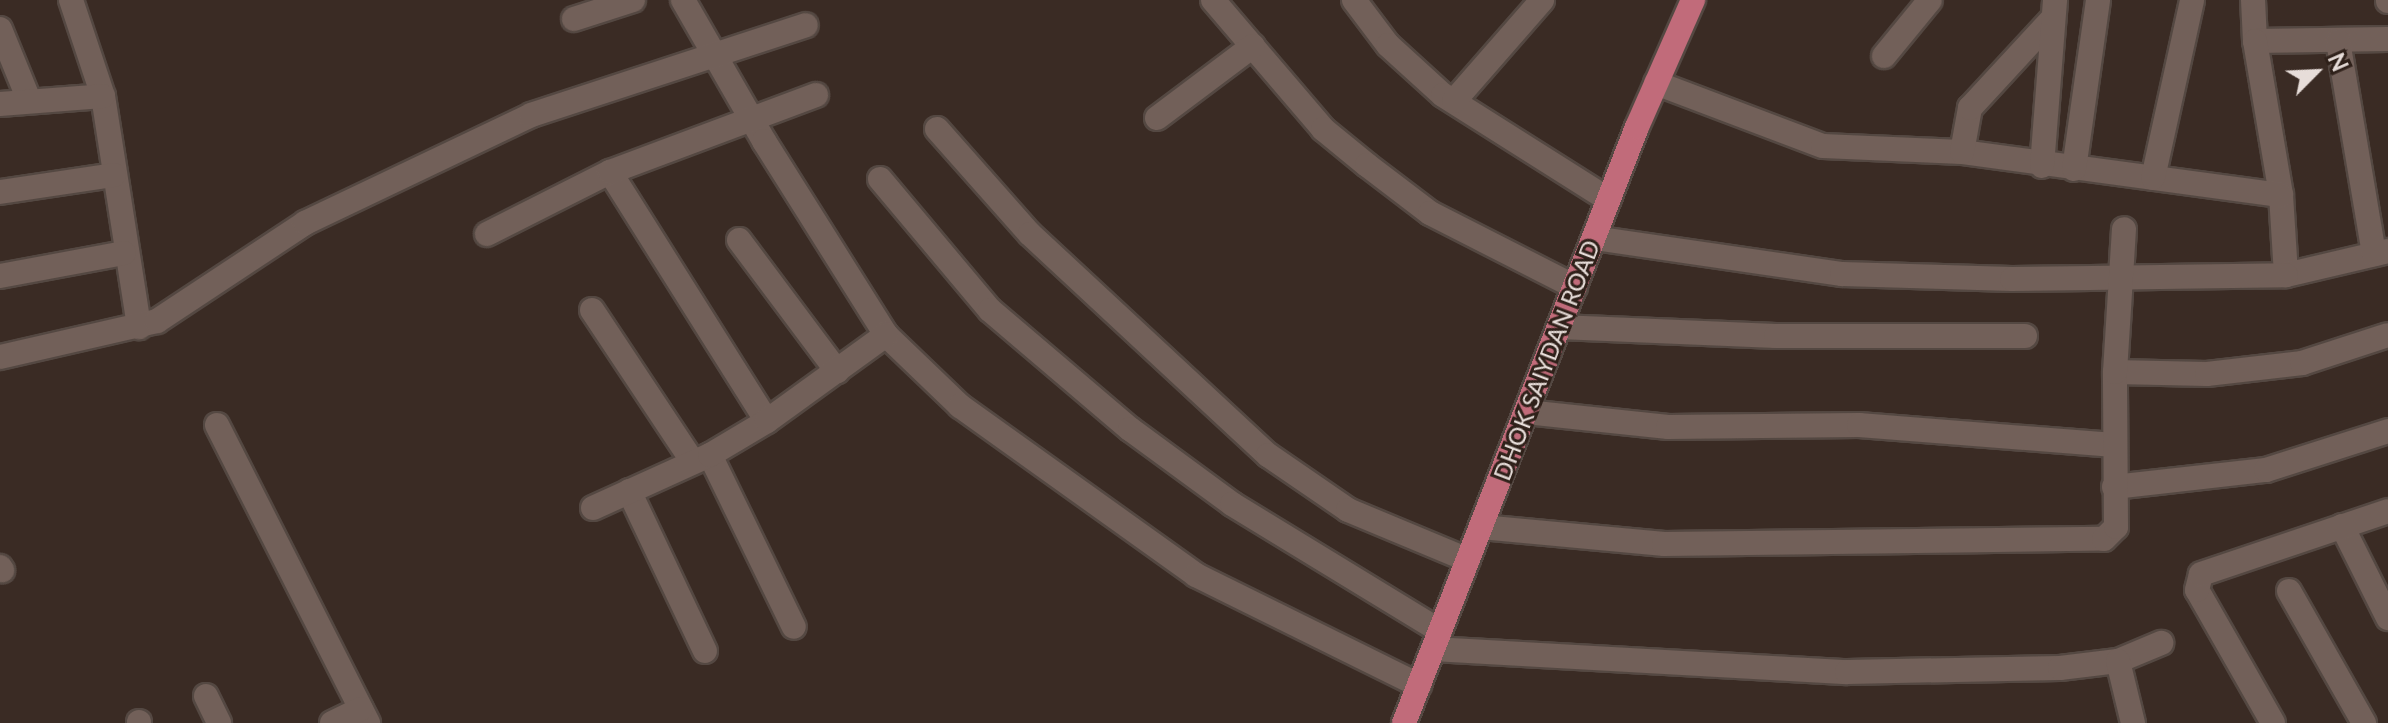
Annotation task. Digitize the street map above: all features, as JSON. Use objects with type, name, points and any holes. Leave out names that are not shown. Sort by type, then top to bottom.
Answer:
[{"type":"main road","name":"DHOK SAIYDAN ROAD","points":[[1404,723],[1609,200],[1693,0]]},
{"type":"street","points":[[71,0],[103,96],[124,253],[139,327]]},
{"type":"street","points":[[574,19],[633,0]]},
{"type":"street","points":[[683,0],[749,117],[886,335],[960,406],[1196,575],[1419,685]]},
{"type":"street","points":[[1213,0],[1323,129],[1430,213],[1575,287]]},
{"type":"street","points":[[1354,0],[1413,70],[1454,101],[1609,200]]},
{"type":"street","points":[[1454,101],[1542,0]]},
{"type":"street","points":[[1884,56],[1930,0]]},
{"type":"street","points":[[2074,169],[2098,0]]},
{"type":"street","points":[[2153,178],[2192,0]]},
{"type":"street","points":[[2253,0],[2255,41],[2281,195],[2286,275]]},
{"type":"street","points":[[1962,152],[1970,108],[2054,9]]},
{"type":"street","points":[[2042,166],[2054,9]]},
{"type":"street","points":[[0,357],[157,321],[305,223],[503,128],[711,54],[806,25]]},
{"type":"street","points":[[0,29],[29,100]]},
{"type":"street","points":[[2255,41],[2388,39]]},
{"type":"street","points":[[1594,238],[1842,274],[2286,275],[2381,252],[2338,41]]},
{"type":"street","points":[[1157,118],[1253,46]]},
{"type":"street","points":[[1656,83],[1823,146],[1962,152],[2042,166],[2281,195]]},
{"type":"street","points":[[487,234],[610,172],[749,117],[816,95]]},
{"type":"street","points":[[0,104],[103,96]]},
{"type":"street","points":[[937,129],[1030,234],[1209,406],[1268,455],[1348,510],[1468,560]]},
{"type":"street","points":[[610,172],[767,421]]},
{"type":"street","points":[[0,192],[114,175]]},
{"type":"street","points":[[880,179],[990,310],[1130,429],[1232,504],[1436,640],[1847,672],[1993,670],[2118,661],[2161,643]]},
{"type":"street","points":[[1481,527],[1664,544],[2104,539],[2116,527],[2115,372],[2124,229]]},
{"type":"street","points":[[739,240],[837,371]]},
{"type":"street","points":[[0,276],[124,253]]},
{"type":"street","points":[[592,310],[702,459],[794,627]]},
{"type":"street","points":[[1559,327],[1776,336],[2025,336]]},
{"type":"street","points":[[593,508],[702,459],[767,421],[886,335]]},
{"type":"street","points":[[2115,372],[2207,374],[2289,365],[2388,335]]},
{"type":"street","points":[[1526,412],[1668,427],[1859,425],[2114,445]]},
{"type":"street","points":[[217,425],[364,716],[332,723]]},
{"type":"street","points":[[2114,487],[2266,470],[2388,431]]},
{"type":"street","points":[[629,491],[705,651]]},
{"type":"street","points":[[2273,723],[2197,581],[2201,574],[2388,511]]},
{"type":"street","points":[[2342,526],[2387,614]]},
{"type":"street","points":[[2289,591],[2364,723]]},
{"type":"street","points":[[2118,661],[2133,723]]},
{"type":"street","points":[[206,696],[219,723]]}]
